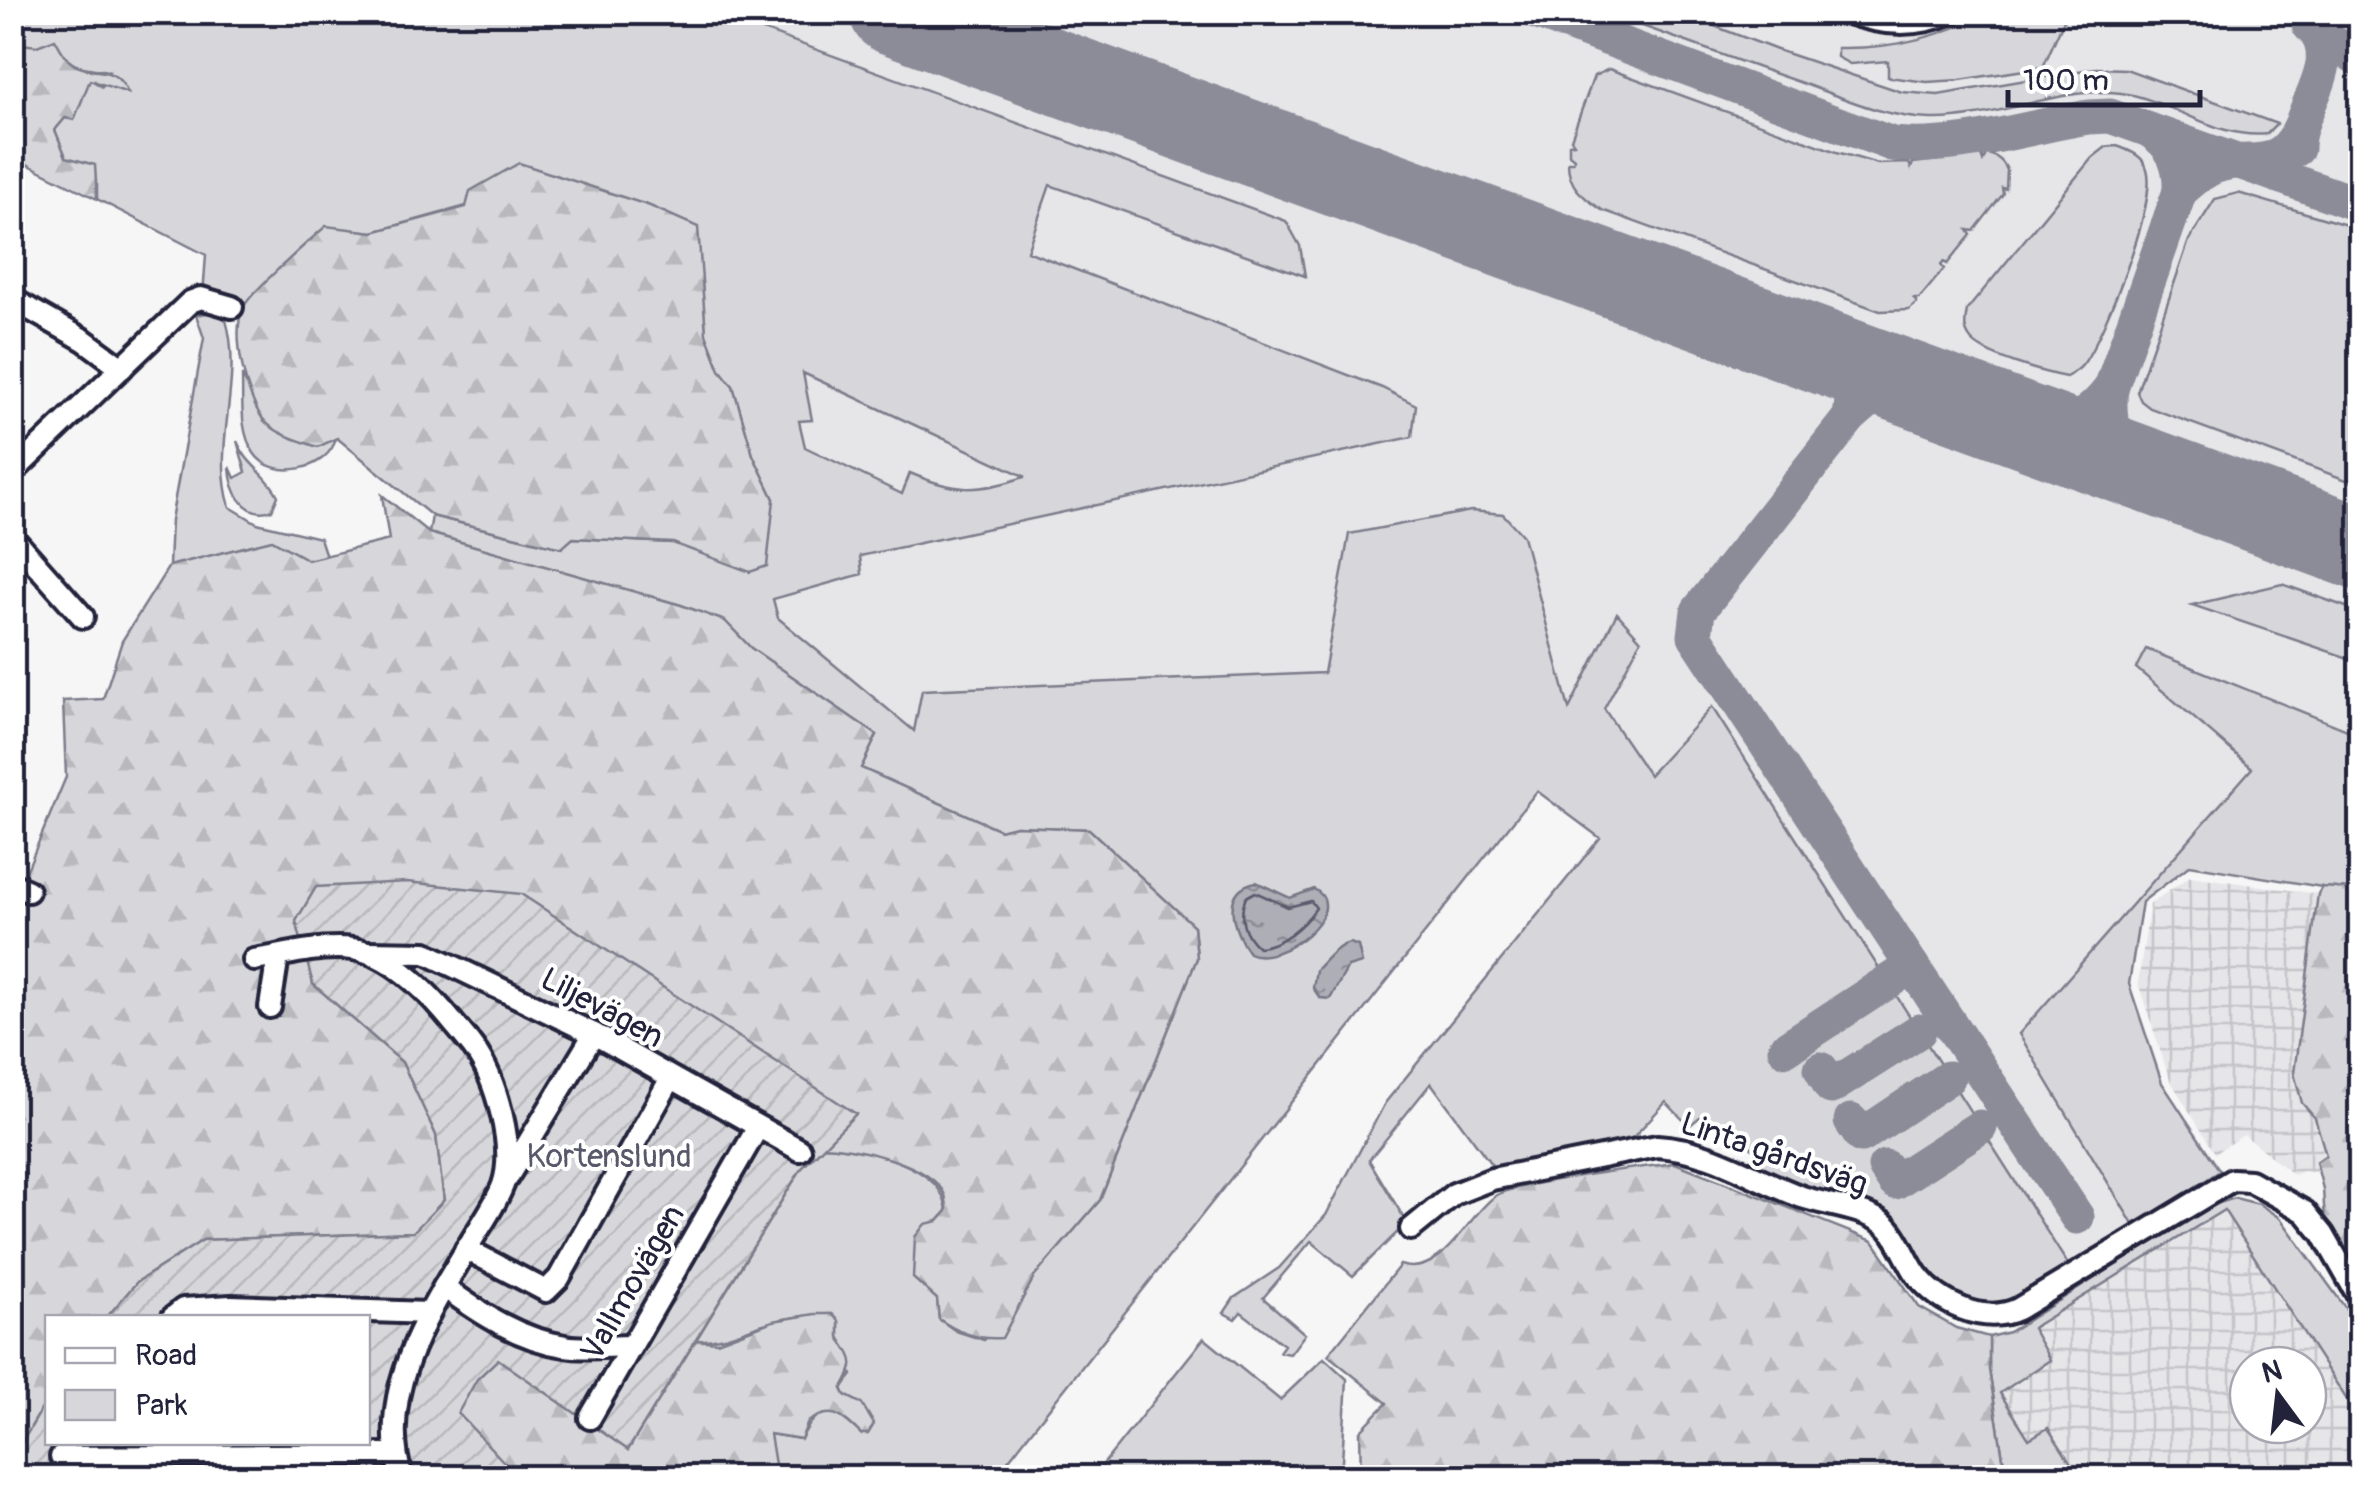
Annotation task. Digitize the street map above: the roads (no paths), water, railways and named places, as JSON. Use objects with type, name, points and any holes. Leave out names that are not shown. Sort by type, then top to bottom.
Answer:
[{"type":"street","points":[[1846,12],[1874,22],[1908,24],[1952,12]]},
{"type":"street","points":[[12,473],[190,302],[201,298],[232,308]]},
{"type":"street","points":[[12,300],[84,340],[122,368]]},
{"type":"street","points":[[12,538],[83,617]]},
{"type":"street","name":"Liljevägen","points":[[254,960],[335,949],[426,953],[594,1034],[800,1150]]},
{"type":"street","points":[[367,952],[421,985],[476,1050],[507,1137],[503,1184]]},
{"type":"street","points":[[270,1007],[278,956]]},
{"type":"street","points":[[402,1478],[394,1454],[395,1409],[428,1313],[594,1034]]},
{"type":"street","points":[[466,1249],[546,1291],[559,1278],[671,1078]]},
{"type":"street","name":"Vallmovägen","points":[[590,1418],[758,1127]]},
{"type":"street","name":"Linta gårdsväg","points":[[1410,1229],[1454,1194],[1492,1179],[1657,1146],[1677,1147],[1731,1164],[1799,1196],[1885,1224],[1918,1277],[1937,1296],[1993,1317],[2018,1309],[2238,1179],[2250,1181],[2305,1212],[2360,1299]]},
{"type":"street","points":[[444,1287],[486,1317],[530,1338],[568,1347],[630,1346]]},
{"type":"street","points":[[176,1315],[183,1309],[428,1313]]},
{"type":"street","points":[[61,1457],[206,1449],[394,1454]]},
{"type":"water","points":[[1256,882],[1290,898],[1314,889],[1324,898],[1325,910],[1293,945],[1262,955],[1249,953],[1234,923],[1233,902],[1244,886]]},
{"type":"water","points":[[1350,943],[1358,946],[1362,963],[1348,967],[1330,999],[1320,998],[1313,988],[1316,970],[1336,950]]},
{"type":"park label","name":"Kortenslund","points":[[609,1157]]}]
